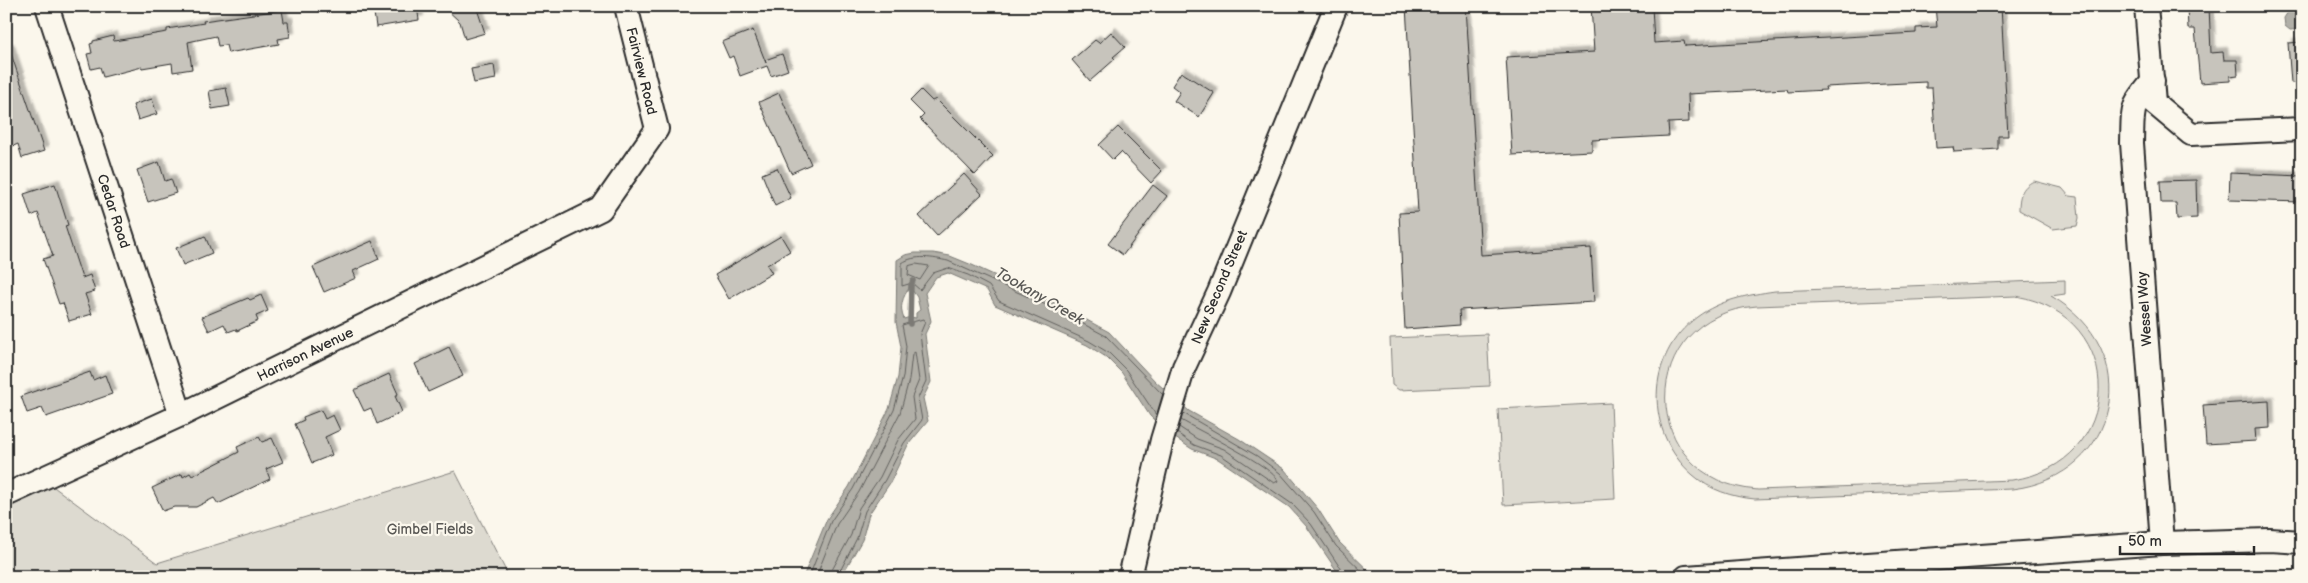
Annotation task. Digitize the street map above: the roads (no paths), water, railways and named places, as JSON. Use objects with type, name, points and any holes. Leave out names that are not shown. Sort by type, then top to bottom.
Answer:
[{"type":"street","name":"Cedar Road","points":[[47,6],[181,415]]},
{"type":"street","name":"Fairview Road","points":[[601,209],[657,129],[626,6]]},
{"type":"street","name":"New Second Street","points":[[1130,577],[1162,440],[1184,367],[1219,292],[1336,6]]},
{"type":"street","points":[[2146,6],[2154,102],[2191,134],[2302,130]]},
{"type":"street","name":"Wessel Way","points":[[2153,81],[2135,102],[2132,143],[2162,543]]},
{"type":"street","name":"Harrison Avenue","points":[[6,495],[181,415],[601,209]]},
{"type":"street","points":[[1686,577],[2162,543],[2270,540],[2302,542]]},
{"type":"water","points":[[2302,11],[2302,29],[2290,30],[2285,26],[2284,18],[2288,12]]},
{"type":"water","points":[[933,253],[950,256],[1057,304],[1109,332],[1155,381],[1189,411],[1239,439],[1284,469],[1318,509],[1339,542],[1375,577],[1341,577],[1307,527],[1289,507],[1218,459],[1192,449],[1169,434],[1150,416],[1122,373],[1106,357],[1087,345],[995,305],[987,290],[948,273],[936,277],[925,293],[931,321],[925,334],[931,382],[923,398],[928,421],[908,445],[890,483],[869,514],[862,540],[841,577],[803,577],[827,519],[849,487],[889,409],[898,377],[901,347],[896,322],[897,260],[905,255]],"holes":[[[910,287],[917,297],[920,310],[916,313],[916,318],[904,319],[902,303]]]},
{"type":"waterway","name":"Tookany Creek","points":[[910,324],[911,285],[913,281]]},
{"type":"park label","name":"Gimbel Fields","points":[[430,529]]}]
